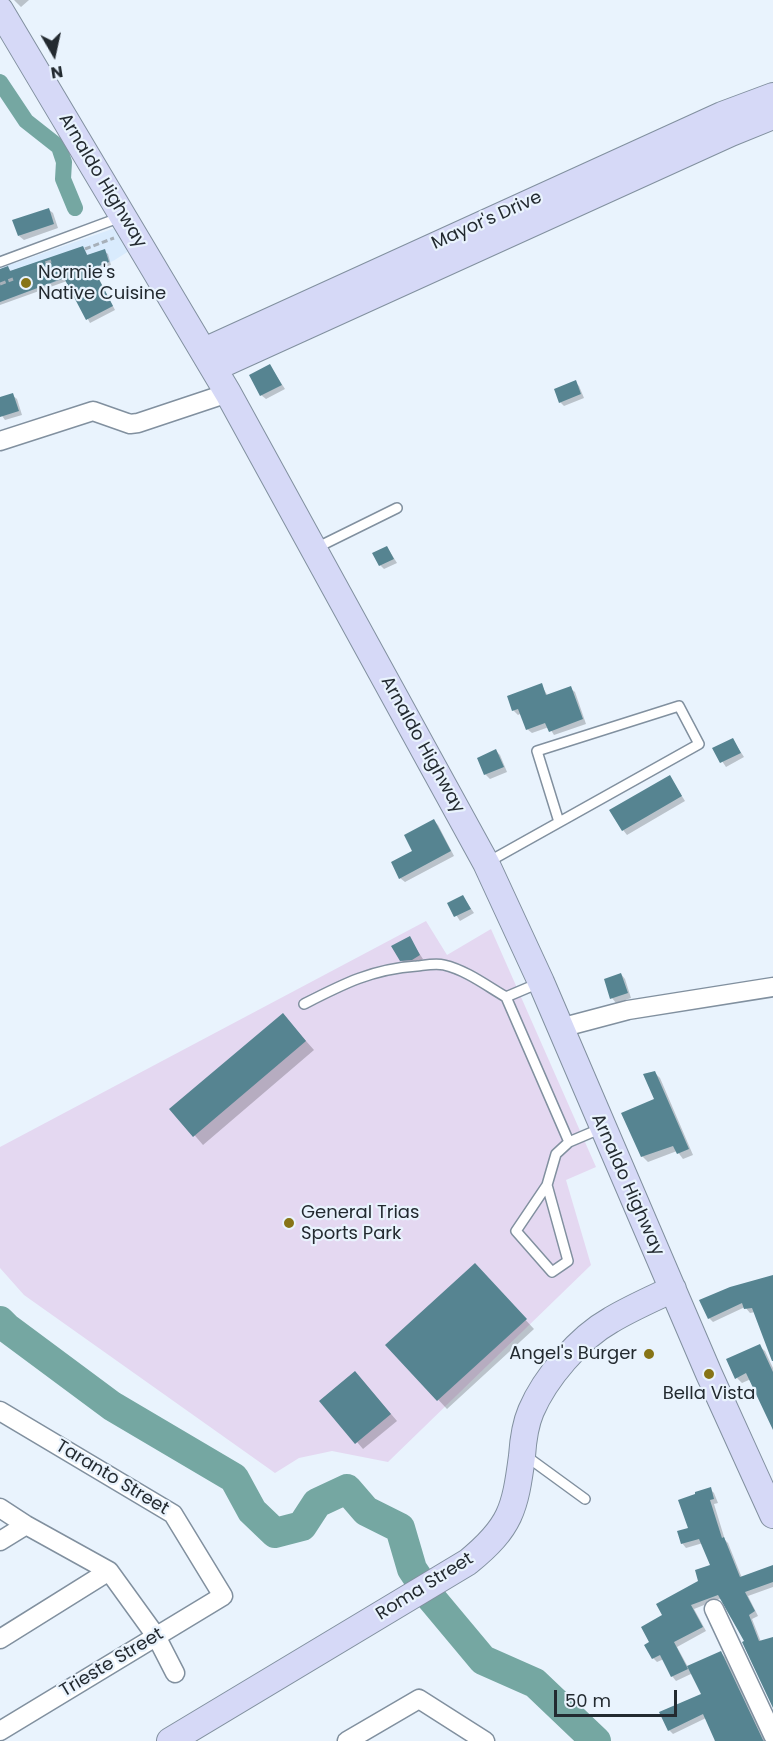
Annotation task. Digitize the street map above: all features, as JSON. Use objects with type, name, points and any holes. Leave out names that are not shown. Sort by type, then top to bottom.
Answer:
[{"type":"main road","name":"Arnaldo Highway","points":[[0,10],[209,359],[486,863],[541,982],[709,1374],[773,1515]]},
{"type":"main road","name":"Mayor's Drive","points":[[209,359],[641,163],[741,107],[773,96]]},
{"type":"main road","name":"Mayor's Drive","points":[[641,163],[773,116]]},
{"type":"main road","name":"Roma Street","points":[[170,1741],[447,1575],[468,1562],[491,1543],[507,1521],[517,1495],[530,1412],[541,1390],[557,1367],[609,1321],[677,1298]]},
{"type":"street","points":[[0,441],[93,411],[130,424],[138,423],[228,393]]},
{"type":"street","points":[[560,1028],[628,1010],[773,987]]},
{"type":"street","name":"Taranto Street","points":[[0,1411],[173,1514],[223,1596]]},
{"type":"street","points":[[0,1508],[109,1571],[156,1636],[175,1673]]},
{"type":"street","points":[[0,1541],[26,1525]]},
{"type":"street","points":[[0,1639],[109,1571]]},
{"type":"street","name":"Trieste Street","points":[[0,1731],[223,1596]]},
{"type":"street","points":[[714,1609],[773,1735]]},
{"type":"street","points":[[347,1741],[419,1699],[485,1741]]},
{"type":"lane","points":[[0,262],[128,224]]},
{"type":"lane","points":[[315,549],[397,507]]},
{"type":"lane","points":[[486,863],[699,744],[679,706],[537,751],[559,822]]},
{"type":"lane","points":[[303,1004],[375,971],[432,964],[446,965],[473,977],[506,997],[568,1142]]},
{"type":"lane","points":[[506,997],[541,982]]},
{"type":"lane","points":[[547,1185],[568,1261],[552,1272],[516,1231],[547,1185],[556,1154],[568,1142],[602,1128]]},
{"type":"lane","points":[[522,1452],[585,1499]]},
{"type":"path","points":[[85,249],[128,224]]},
{"type":"path","points":[[36,266],[54,260]]},
{"type":"path","points":[[0,284],[13,279]]},
{"type":"shaded area","name":"Normie's Native Cuisine","points":[[115,228],[129,251],[113,261],[0,302],[0,264],[8,261],[15,263]]},
{"type":"shaded area","name":"General Trias Sports Park","points":[[426,921],[447,955],[491,929],[596,1167],[566,1180],[591,1265],[388,1462],[332,1451],[299,1458],[275,1473],[24,1295],[0,1268],[0,1147]]},
{"type":"building","points":[[49,208],[54,224],[18,236],[12,220]]},
{"type":"building","name":"Normie's Native Cuisine","points":[[83,246],[87,255],[105,249],[109,262],[93,268],[113,306],[86,320],[64,278],[0,302],[0,269],[8,266],[10,271]]},
{"type":"building","points":[[270,364],[282,385],[260,396],[249,375]]},
{"type":"building","points":[[576,380],[581,394],[559,403],[554,389]]},
{"type":"building","points":[[13,393],[19,411],[0,417],[0,397]]},
{"type":"building","points":[[387,546],[394,559],[379,566],[372,553]]},
{"type":"building","points":[[542,683],[546,695],[571,686],[583,719],[549,732],[545,723],[526,730],[518,709],[512,711],[507,696]]},
{"type":"building","points":[[733,738],[741,753],[720,763],[712,748]]},
{"type":"building","points":[[496,749],[504,767],[484,775],[477,758]]},
{"type":"building","points":[[670,775],[682,796],[622,831],[609,810]]},
{"type":"building","points":[[434,819],[451,851],[399,879],[391,862],[412,851],[404,835]]},
{"type":"building","points":[[463,895],[471,909],[454,917],[447,903]]},
{"type":"building","points":[[410,936],[420,955],[412,960],[400,961],[391,946]]},
{"type":"building","points":[[621,973],[628,993],[610,999],[604,979]]},
{"type":"building","points":[[283,1013],[306,1041],[193,1137],[169,1109]]},
{"type":"building","points":[[655,1071],[689,1149],[677,1154],[673,1146],[641,1157],[621,1113],[654,1099],[643,1074]]},
{"type":"building","points":[[475,1263],[527,1319],[437,1401],[385,1345]]},
{"type":"building","points":[[773,1275],[772,1361],[752,1308],[744,1309],[742,1303],[708,1319],[699,1300],[730,1287]]},
{"type":"building","points":[[760,1344],[773,1372],[773,1430],[746,1373],[735,1379],[726,1359]]},
{"type":"building","points":[[355,1371],[391,1414],[355,1444],[319,1401]]},
{"type":"building","points":[[711,1487],[714,1499],[710,1500],[722,1538],[724,1537],[740,1577],[773,1565],[773,1582],[745,1592],[755,1611],[749,1615],[759,1641],[773,1637],[773,1708],[742,1642],[744,1641],[718,1595],[691,1605],[703,1627],[674,1642],[688,1669],[671,1677],[660,1655],[652,1659],[644,1645],[649,1642],[641,1627],[662,1615],[656,1604],[698,1581],[695,1570],[710,1565],[699,1539],[681,1544],[677,1531],[688,1528],[678,1500]]},
{"type":"building","points":[[721,1651],[764,1741],[715,1741],[703,1714],[668,1731],[659,1712],[701,1694],[687,1666]]},
{"type":"waterway","points":[[0,82],[26,121],[59,147],[64,162],[63,179],[75,208]]},
{"type":"waterway","points":[[0,1321],[112,1406],[234,1478],[252,1511],[275,1533],[302,1526],[317,1503],[347,1489],[366,1511],[400,1528],[412,1569],[432,1599],[483,1660],[535,1683],[596,1741]]},
{"type":"place","name":"Normie's Native Cuisine","points":[[26,283]]},
{"type":"place","name":"General Trias Sports Park","points":[[289,1223]]},
{"type":"place","name":"Angel's Burger","points":[[649,1354]]},
{"type":"place","name":"Bella Vista","points":[[709,1374]]}]
